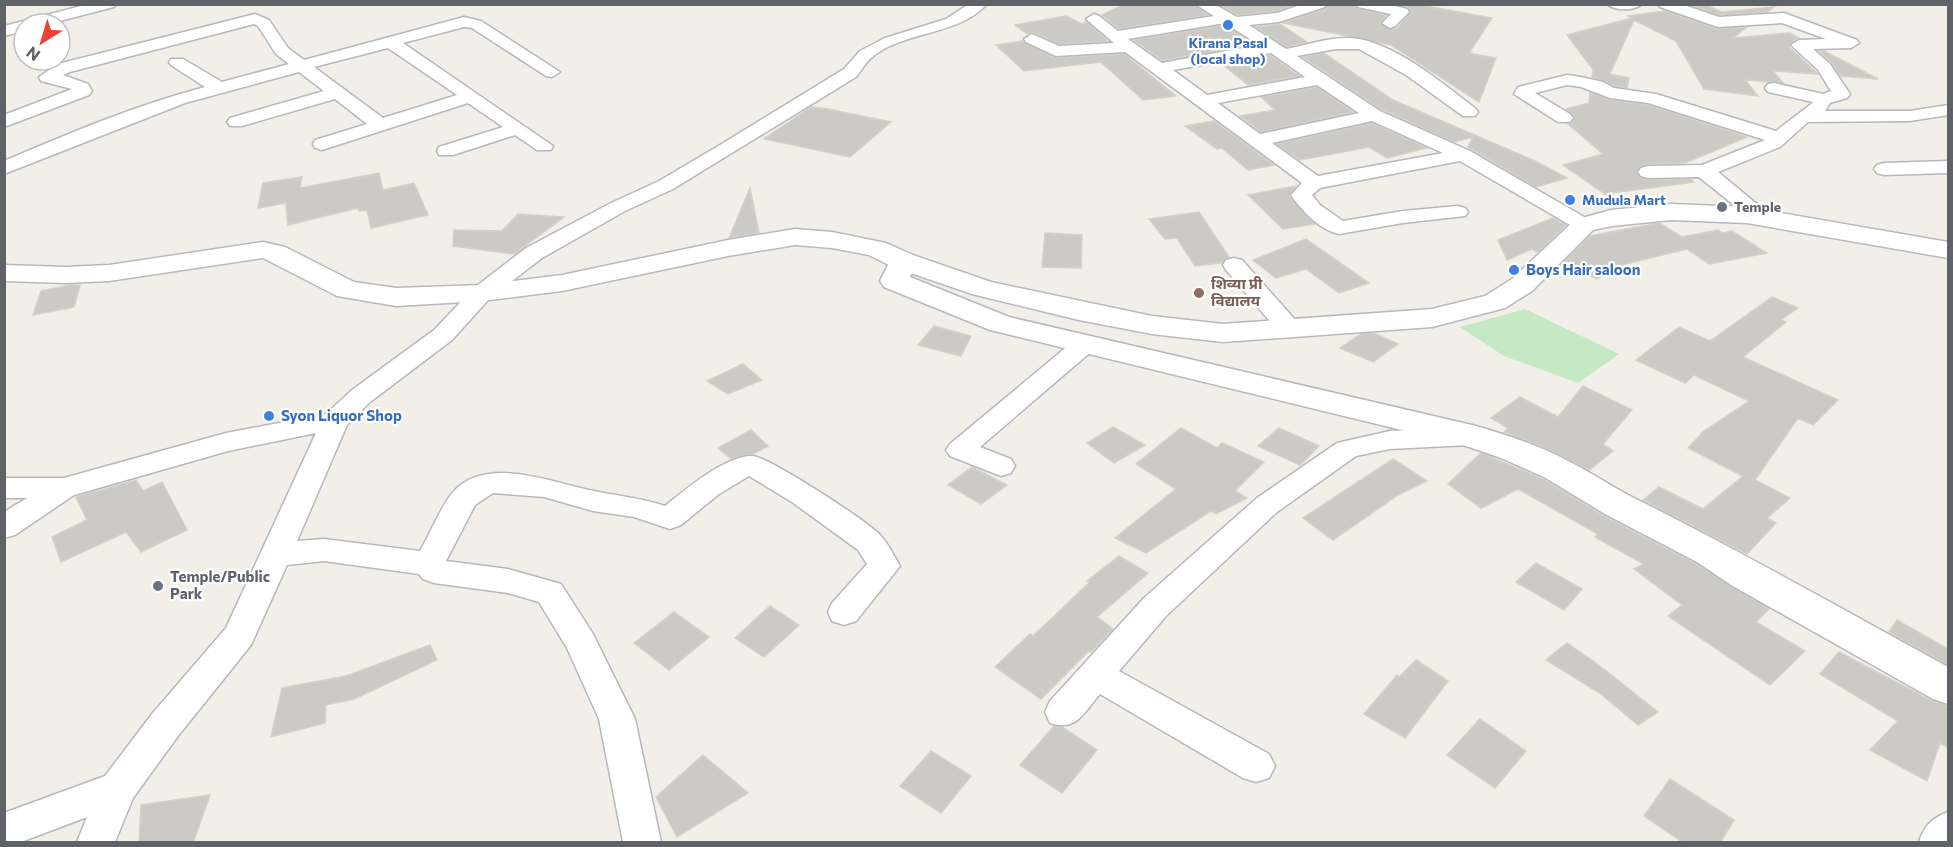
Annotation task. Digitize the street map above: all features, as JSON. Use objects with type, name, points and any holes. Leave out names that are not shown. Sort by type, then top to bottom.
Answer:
[{"type":"main road","points":[[4,273],[66,275],[109,273],[263,250],[276,253],[347,290],[396,297],[482,293],[562,283],[728,248],[795,237],[832,240],[877,249],[903,261],[982,288],[1079,311],[1152,325],[1223,333],[1432,318],[1495,302],[1521,285],[1584,225],[1611,218],[1671,212],[1714,212],[1948,250]]},
{"type":"main road","points":[[903,261],[894,281],[1000,324],[1472,436],[1557,469],[1618,505],[1710,552],[1744,575],[1948,687]]},
{"type":"street","points":[[72,13],[109,4]]},
{"type":"street","points":[[96,843],[118,788],[165,725],[239,636],[334,421],[361,396],[443,335],[482,293],[534,253],[618,207],[666,185],[850,73],[866,54],[891,41],[951,22],[980,4]]},
{"type":"street","points":[[1202,4],[1231,20],[1374,115],[1463,155],[1584,225]]},
{"type":"street","points":[[1032,39],[1056,51],[1121,42],[1231,20],[1279,17],[1320,4]]},
{"type":"street","points":[[1364,4],[1402,12],[1390,23]]},
{"type":"street","points":[[1614,4],[1635,4]]},
{"type":"street","points":[[1665,4],[1718,22],[1784,18],[1851,43],[1799,45],[1824,67],[1841,94],[1823,99],[1774,88]]},
{"type":"street","points":[[1094,19],[1121,42],[1259,140],[1314,183]]},
{"type":"street","points":[[7,120],[83,91],[82,88],[68,81],[47,77],[57,71],[252,20],[261,20],[282,51],[380,125]]},
{"type":"street","points":[[4,168],[77,137],[179,99],[468,22],[476,24],[552,72]]},
{"type":"street","points":[[390,42],[544,146]]},
{"type":"street","points":[[1159,68],[1354,43],[1389,58],[1422,77],[1469,112]]},
{"type":"street","points":[[177,62],[219,88]]},
{"type":"street","points":[[1203,101],[1320,79]]},
{"type":"street","points":[[1564,118],[1523,94],[1524,91],[1567,80],[1581,82],[1597,86],[1610,93],[1650,98],[1691,109],[1779,138]]},
{"type":"street","points":[[236,122],[337,93]]},
{"type":"street","points":[[322,144],[471,96]]},
{"type":"street","points":[[1648,172],[1704,171],[1744,156],[1779,138],[1803,117],[1818,110],[1823,99]]},
{"type":"street","points":[[1803,117],[1910,116],[1948,110]]},
{"type":"street","points":[[1259,140],[1374,115]]},
{"type":"street","points":[[7,120],[77,137]]},
{"type":"street","points":[[446,151],[517,128]]},
{"type":"street","points":[[1458,212],[1339,228],[1313,209],[1301,195],[1314,183],[1463,155]]},
{"type":"street","points":[[1884,169],[1948,167]]},
{"type":"street","points":[[1704,171],[1762,218]]},
{"type":"street","points":[[1234,265],[1289,328]]},
{"type":"street","points":[[1001,466],[960,450],[1084,345]]},
{"type":"street","points":[[4,488],[64,488],[226,442],[334,421]]},
{"type":"street","points":[[1064,712],[1155,607],[1258,512],[1347,448],[1390,440],[1472,436]]},
{"type":"street","points":[[429,564],[464,498],[488,483],[545,487],[592,501],[637,507],[670,518],[702,491],[736,469],[753,465],[802,495],[869,542],[884,566],[844,612]]},
{"type":"street","points":[[4,527],[64,488]]},
{"type":"street","points":[[277,554],[324,550],[429,564],[434,571],[508,581],[550,593],[581,643],[617,719],[642,843]]},
{"type":"street","points":[[1096,675],[1256,766]]},
{"type":"street","points":[[4,831],[118,788]]},
{"type":"street","points":[[1938,843],[1948,830]]},
{"type":"green space","points":[[1525,309],[1619,354],[1578,383],[1504,356],[1460,327]]},
{"type":"building","points":[[1125,4],[1193,4],[1208,15],[1119,29],[1102,15]]},
{"type":"building","points":[[1219,4],[1295,4],[1277,11],[1237,15]]},
{"type":"building","points":[[1329,4],[1354,4],[1358,9],[1386,15],[1380,23],[1391,30],[1397,28],[1411,12],[1408,7],[1398,4],[1415,4],[1492,18],[1469,53],[1496,58],[1479,102],[1391,45],[1284,23],[1326,9]]},
{"type":"building","points":[[1705,5],[1722,12],[1774,7],[1767,12],[1719,15],[1696,7]]},
{"type":"building","points":[[1665,11],[1717,29],[1747,27],[1733,38],[1790,33],[1799,38],[1790,43],[1789,47],[1818,74],[1773,71],[1783,83],[1745,80],[1758,96],[1704,89],[1676,41],[1634,20],[1610,74],[1629,78],[1627,88],[1592,77],[1593,71],[1595,72],[1567,35],[1632,18],[1628,16]]},
{"type":"building","points":[[1066,16],[1082,24],[1087,22],[1108,41],[1059,44],[1033,32],[1027,34],[1015,25]]},
{"type":"building","points":[[1280,24],[1307,42],[1286,47],[1256,27]]},
{"type":"building","points":[[1225,25],[1253,44],[1163,61],[1134,40]]},
{"type":"building","points":[[1023,41],[1056,58],[1124,54],[1176,96],[1143,100],[1101,62],[1024,71],[996,45]]},
{"type":"building","points":[[1819,51],[1824,51],[1878,79],[1841,76],[1832,63]]},
{"type":"building","points":[[1324,53],[1393,100],[1535,161],[1567,178],[1536,187],[1468,147],[1473,137],[1454,142],[1381,109],[1303,57]]},
{"type":"building","points":[[1270,55],[1299,76],[1248,85],[1222,64]]},
{"type":"building","points":[[1317,87],[1353,112],[1261,132],[1240,116],[1275,110],[1261,97]]},
{"type":"building","points":[[1590,93],[1610,100],[1648,105],[1747,137],[1685,163],[1647,164],[1639,167],[1636,172],[1639,177],[1647,180],[1690,179],[1694,182],[1605,194],[1563,165],[1603,154],[1568,124],[1572,123],[1575,118],[1566,109],[1589,103]]},
{"type":"building","points":[[811,107],[891,122],[850,157],[764,139]]},
{"type":"building","points":[[1214,121],[1274,165],[1248,170],[1222,148],[1217,149],[1185,126]]},
{"type":"building","points":[[1372,123],[1427,148],[1387,158],[1369,147],[1300,160],[1277,144]]},
{"type":"building","points":[[379,173],[383,190],[414,183],[428,215],[371,228],[367,210],[359,211],[358,208],[288,225],[286,203],[258,208],[263,183],[302,177],[300,188]]},
{"type":"building","points":[[1296,186],[1289,196],[1315,224],[1283,229],[1248,195]]},
{"type":"building","points":[[750,188],[759,233],[729,238]]},
{"type":"building","points":[[1199,212],[1229,257],[1221,263],[1195,266],[1177,238],[1165,239],[1149,219]]},
{"type":"building","points":[[518,214],[564,217],[514,254],[453,246],[454,230],[502,231]]},
{"type":"building","points":[[1553,218],[1566,225],[1538,252],[1532,249],[1507,260],[1498,240]]},
{"type":"building","points":[[1659,223],[1682,237],[1718,230],[1722,233],[1732,231],[1767,253],[1709,264],[1687,249],[1618,266],[1597,279],[1563,263],[1590,236]]},
{"type":"building","points":[[1045,233],[1082,235],[1081,268],[1042,267]]},
{"type":"building","points":[[1306,239],[1369,283],[1339,293],[1306,269],[1276,278],[1253,260]]},
{"type":"building","points":[[80,285],[74,307],[33,315],[41,291]]},
{"type":"building","points":[[1772,297],[1798,308],[1781,320],[1786,322],[1743,357],[1838,400],[1813,425],[1798,418],[1755,480],[1790,498],[1767,518],[1776,523],[1747,554],[1643,500],[1659,487],[1703,509],[1743,476],[1688,448],[1704,431],[1749,401],[1694,375],[1685,383],[1636,360],[1679,327],[1710,341]]},
{"type":"building","points":[[934,326],[971,336],[961,356],[918,345]]},
{"type":"building","points":[[1373,333],[1398,344],[1373,362],[1340,348],[1361,334]]},
{"type":"building","points":[[743,364],[762,380],[728,394],[707,381]]},
{"type":"building","points":[[1583,386],[1632,410],[1603,444],[1613,451],[1589,470],[1548,449],[1504,432],[1508,428],[1491,418],[1520,397],[1558,417]]},
{"type":"building","points":[[1113,427],[1145,445],[1114,463],[1087,443]]},
{"type":"building","points":[[1181,428],[1217,448],[1222,443],[1264,462],[1235,491],[1247,498],[1216,514],[1211,511],[1146,553],[1115,538],[1176,489],[1136,464]]},
{"type":"building","points":[[1279,428],[1319,446],[1300,465],[1258,446]]},
{"type":"building","points":[[751,430],[768,446],[753,454],[731,459],[718,448]]},
{"type":"building","points":[[1481,453],[1543,479],[1604,516],[1696,564],[1769,609],[1756,622],[1805,651],[1770,685],[1668,616],[1682,605],[1634,569],[1644,564],[1595,537],[1598,534],[1518,489],[1481,508],[1448,484]]},
{"type":"building","points":[[1393,459],[1427,481],[1398,495],[1333,540],[1303,518]]},
{"type":"building","points":[[972,467],[1007,485],[981,504],[948,485]]},
{"type":"building","points":[[136,480],[143,491],[162,482],[187,530],[141,552],[126,532],[61,562],[52,537],[87,520],[76,497]]},
{"type":"building","points":[[1119,556],[1148,573],[1097,617],[1113,629],[1041,699],[995,667],[1030,634],[1033,636],[1090,582],[1087,581]]},
{"type":"building","points":[[1536,563],[1582,589],[1564,610],[1516,582]]},
{"type":"building","points":[[770,606],[799,625],[764,657],[735,638]]},
{"type":"building","points":[[674,612],[709,637],[669,670],[634,643]]},
{"type":"building","points":[[1897,620],[1948,649],[1948,665],[1889,632]]},
{"type":"building","points":[[1567,643],[1658,712],[1638,725],[1601,694],[1546,660]]},
{"type":"building","points":[[430,645],[437,660],[354,699],[326,705],[325,723],[271,737],[282,688],[346,676]]},
{"type":"building","points":[[1839,652],[1932,701],[1948,706],[1948,748],[1940,743],[1927,781],[1870,750],[1898,721],[1820,674]]},
{"type":"building","points":[[1416,660],[1448,681],[1405,738],[1364,714],[1397,675],[1399,677]]},
{"type":"building","points":[[1480,719],[1526,751],[1495,788],[1447,755]]},
{"type":"building","points":[[1054,726],[1062,727],[1097,750],[1062,793],[1020,765]]},
{"type":"building","points":[[931,751],[971,776],[941,813],[900,786]]},
{"type":"building","points":[[703,755],[748,793],[677,837],[656,797]]},
{"type":"building","points":[[1670,779],[1734,820],[1720,843],[1684,843],[1644,816]]},
{"type":"building","points":[[210,795],[193,843],[139,843],[141,805]]},
{"type":"place","name":"Kirana Pasal (local shop)","points":[[1228,25]]},
{"type":"place","name":"Mudula Mart","points":[[1570,200]]},
{"type":"place","name":"Temple","points":[[1722,207]]},
{"type":"place","name":"Boys Hair saloon","points":[[1514,270]]},
{"type":"place","name":"शिव्या प्री विद्यालय","points":[[1199,293]]},
{"type":"place","name":"Syon Liquor Shop","points":[[269,416]]},
{"type":"place","name":"Temple/Public Park","points":[[158,586]]}]
